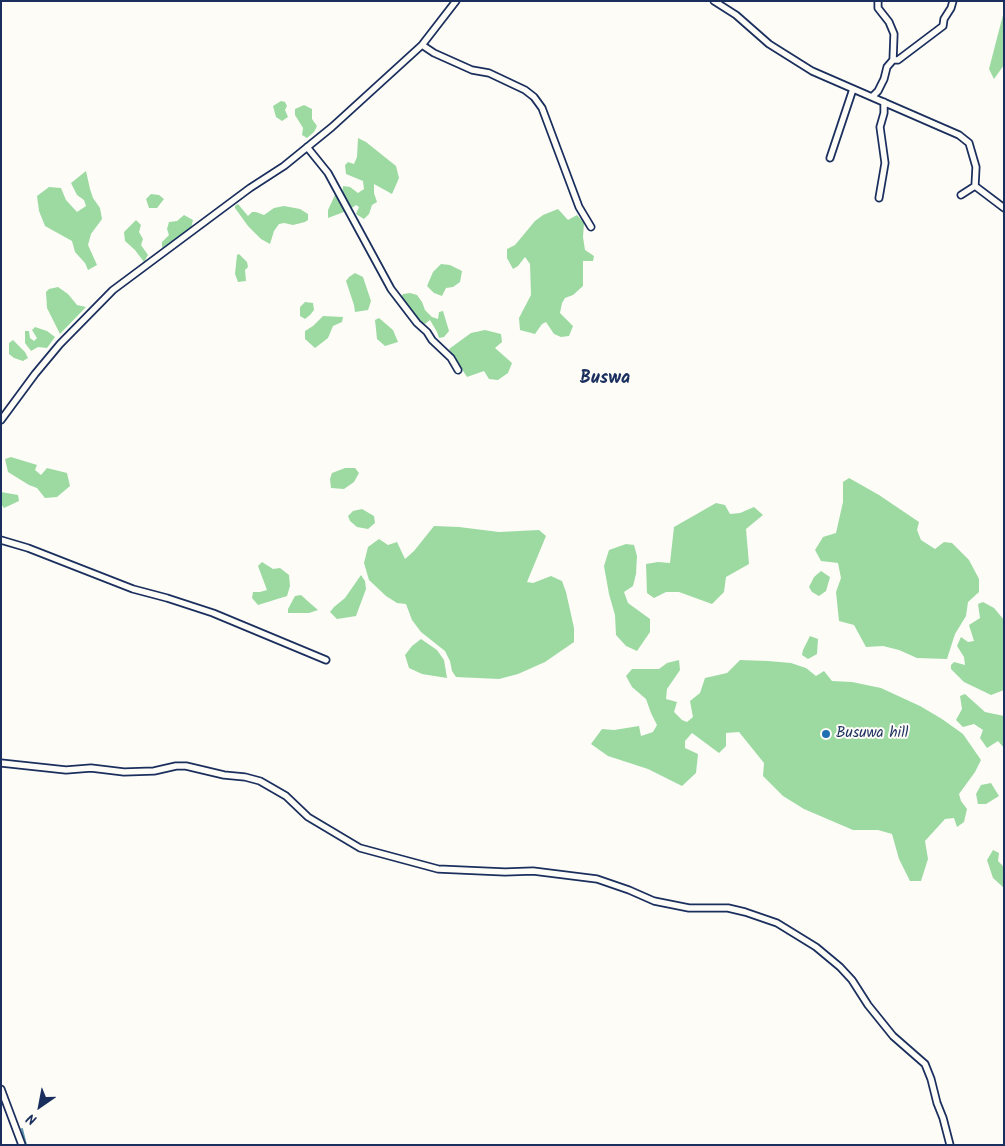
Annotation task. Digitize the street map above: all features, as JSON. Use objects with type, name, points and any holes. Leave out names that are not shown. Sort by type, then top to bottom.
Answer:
[{"type":"street","points":[[1,420],[35,374],[113,290],[250,188],[284,166],[307,147],[422,45],[456,1]]},
{"type":"street","points":[[714,1],[736,15],[768,44],[812,71],[953,132],[969,143],[976,167],[975,186]]},
{"type":"street","points":[[872,97],[878,91],[887,68],[893,60],[894,34],[889,22],[878,8],[878,1]]},
{"type":"street","points":[[893,60],[898,60],[940,29],[951,8],[952,1]]},
{"type":"street","points":[[422,45],[434,53],[454,60],[472,70],[489,74],[525,90],[534,97],[542,108],[579,206],[591,227]]},
{"type":"street","points":[[830,158],[853,89]]},
{"type":"street","points":[[879,198],[885,163],[880,128],[884,113],[884,102]]},
{"type":"street","points":[[307,147],[328,173],[391,289],[417,324],[452,358],[458,370]]},
{"type":"street","points":[[961,195],[975,186]]},
{"type":"street","points":[[975,186],[1004,208]]},
{"type":"street","points":[[1,540],[28,548],[133,589],[213,613],[326,660]]},
{"type":"street","points":[[1,763],[66,770],[91,768],[124,772],[154,771],[176,766],[186,766],[224,775],[245,777],[260,781],[286,796],[308,817],[360,848],[438,869],[505,872],[534,870],[597,879],[654,901],[689,908],[728,908],[777,923],[816,947],[840,967],[852,980],[868,1005],[893,1036],[925,1064],[937,1103],[944,1118],[950,1145]]},
{"type":"street","points":[[1,1089],[22,1145]]},
{"type":"green space","points":[[1004,11],[1004,65],[994,79],[989,69]]},
{"type":"green space","points":[[281,101],[285,102],[287,106],[285,110],[288,117],[282,121],[276,117],[273,106]]},
{"type":"green space","points":[[304,105],[312,109],[312,119],[317,126],[314,132],[307,138],[302,135],[303,128],[295,115],[295,109]]},
{"type":"green space","points":[[358,138],[366,142],[396,166],[399,178],[392,194],[374,184],[377,202],[372,205],[369,214],[364,219],[356,214],[359,207],[356,205],[349,210],[328,218],[328,210],[335,195],[342,197],[343,186],[350,187],[358,193],[364,189],[363,181],[346,174],[345,165],[348,162],[354,164],[357,157]]},
{"type":"green space","points":[[86,171],[93,198],[100,208],[102,219],[91,234],[88,245],[97,265],[88,270],[85,263],[75,252],[72,241],[45,226],[39,211],[37,196],[49,187],[61,188],[66,200],[77,212],[86,206],[84,200],[77,195],[71,183]]},
{"type":"green space","points":[[151,194],[159,195],[164,199],[157,208],[149,208],[146,199]]},
{"type":"green space","points":[[238,204],[248,216],[252,212],[264,215],[274,208],[284,206],[300,209],[308,214],[308,220],[293,225],[279,224],[274,231],[270,244],[261,239],[248,226],[235,208]]},
{"type":"green space","points":[[558,209],[568,220],[577,215],[584,223],[583,237],[585,250],[594,256],[593,261],[583,261],[583,286],[573,295],[565,298],[562,303],[560,313],[573,326],[569,336],[561,337],[554,334],[546,322],[542,324],[535,334],[520,330],[519,318],[531,295],[530,264],[525,257],[513,269],[507,258],[507,249],[515,245],[535,221],[543,215]]},
{"type":"green space","points":[[184,215],[193,220],[191,228],[162,248],[162,242],[169,235],[167,229],[169,222],[177,221]]},
{"type":"green space","points":[[136,220],[141,225],[139,232],[143,239],[141,245],[148,255],[144,262],[125,241],[124,232]]},
{"type":"green space","points":[[239,254],[247,262],[248,267],[245,270],[246,281],[238,282],[235,274],[237,255]]},
{"type":"green space","points":[[441,264],[450,265],[462,271],[460,282],[453,287],[446,288],[442,296],[434,293],[427,286],[433,272]]},
{"type":"green space","points":[[355,273],[363,277],[371,301],[368,310],[355,312],[346,281]]},
{"type":"green space","points":[[58,287],[68,294],[77,305],[86,307],[60,334],[47,308],[46,292],[49,289]]},
{"type":"green space","points":[[403,294],[417,295],[425,310],[432,317],[438,319],[439,312],[443,311],[449,331],[444,337],[439,338],[430,320],[425,324],[419,320],[403,302],[401,297]]},
{"type":"green space","points":[[305,302],[313,303],[314,310],[305,319],[300,316],[300,307]]},
{"type":"green space","points":[[323,316],[343,317],[342,322],[333,326],[328,338],[315,348],[305,339],[305,331]]},
{"type":"green space","points":[[379,318],[393,330],[398,342],[385,346],[377,339],[375,320]]},
{"type":"green space","points":[[35,327],[47,331],[55,337],[47,348],[38,347],[31,351],[25,343],[25,331],[29,331],[30,338],[34,341],[37,338],[32,330]]},
{"type":"green space","points":[[485,330],[501,334],[502,342],[495,348],[512,363],[508,373],[498,380],[489,379],[484,371],[467,377],[449,349],[471,333]]},
{"type":"green space","points":[[13,340],[25,352],[28,358],[23,361],[9,354],[9,343]]},
{"type":"green space","points":[[11,457],[37,465],[35,470],[41,475],[47,468],[67,473],[70,486],[57,497],[45,498],[37,488],[8,472],[5,459]]},
{"type":"green space","points":[[345,468],[355,468],[359,473],[354,482],[344,489],[331,488],[330,479],[332,473]]},
{"type":"green space","points":[[849,478],[879,495],[919,522],[917,530],[921,540],[935,549],[944,542],[952,543],[969,560],[979,579],[979,592],[968,602],[966,616],[955,634],[947,659],[917,658],[899,650],[883,646],[866,647],[854,625],[839,621],[836,592],[841,578],[838,563],[821,561],[815,550],[823,537],[836,533],[843,502],[843,482]]},
{"type":"green space","points":[[1,492],[18,495],[19,501],[4,508],[1,504]]},
{"type":"green space","points":[[716,503],[725,505],[730,514],[740,513],[754,507],[763,515],[746,529],[749,564],[726,577],[724,592],[712,604],[679,592],[666,592],[654,598],[647,593],[646,564],[670,563],[674,527]]},
{"type":"green space","points":[[362,509],[374,516],[375,523],[368,529],[357,527],[350,521],[348,516],[353,511]]},
{"type":"green space","points":[[434,526],[499,532],[539,530],[546,536],[527,582],[533,583],[551,576],[562,581],[574,628],[574,642],[545,662],[518,674],[499,679],[456,677],[445,651],[421,632],[412,620],[406,604],[397,603],[386,596],[369,580],[364,563],[368,547],[379,539],[388,545],[397,542],[405,559]]},
{"type":"green space","points":[[626,544],[634,545],[637,556],[633,586],[624,592],[628,603],[650,619],[650,632],[637,651],[626,646],[616,635],[615,615],[604,566],[609,550]]},
{"type":"green space","points":[[262,562],[273,569],[280,568],[289,575],[290,586],[287,596],[258,605],[252,598],[253,592],[267,590],[258,566]]},
{"type":"green space","points":[[821,571],[830,577],[826,591],[819,596],[812,592],[809,587],[814,577]]},
{"type":"green space","points":[[361,575],[365,581],[366,589],[356,616],[337,619],[330,612],[345,598]]},
{"type":"green space","points":[[301,595],[318,610],[309,613],[288,613],[288,609],[295,596]]},
{"type":"green space","points":[[983,602],[994,608],[1004,620],[1004,690],[991,695],[964,682],[951,669],[951,665],[954,662],[965,665],[964,657],[957,646],[961,637],[968,642],[974,641],[969,625],[980,618],[978,604]]},
{"type":"green space","points":[[810,636],[818,639],[817,654],[808,659],[802,655]]},
{"type":"green space","points":[[421,639],[437,650],[444,660],[447,678],[422,674],[409,668],[405,655]]},
{"type":"green space","points":[[679,660],[680,670],[667,689],[666,699],[677,702],[674,712],[687,722],[693,717],[690,701],[700,693],[705,678],[727,673],[740,660],[791,663],[806,668],[816,676],[824,671],[832,681],[852,682],[881,688],[920,706],[963,734],[981,760],[959,794],[961,801],[967,809],[964,822],[957,827],[954,818],[945,819],[925,841],[928,859],[921,881],[910,881],[899,859],[892,834],[878,830],[853,830],[804,809],[783,796],[763,776],[764,763],[739,732],[726,733],[726,746],[719,753],[692,733],[685,741],[685,748],[698,754],[696,773],[682,786],[648,769],[608,756],[591,744],[602,729],[614,730],[639,726],[641,736],[653,732],[657,725],[646,699],[632,687],[626,676],[632,669],[659,669],[667,663]]},
{"type":"green space","points":[[965,694],[985,712],[1004,716],[1004,748],[998,741],[987,748],[980,738],[983,730],[974,724],[963,727],[956,720],[962,709],[960,696]]},
{"type":"green space","points":[[991,783],[999,796],[986,804],[978,804],[976,794],[981,785]]},
{"type":"green space","points":[[993,850],[999,853],[998,861],[1004,867],[1004,888],[993,878],[987,860]]},
{"type":"waterway","points":[[22,1129],[26,1145]]},
{"type":"place","name":"Busuwa hill","points":[[826,734]]},
{"type":"district","name":"Buswa","points":[[605,380]]}]
